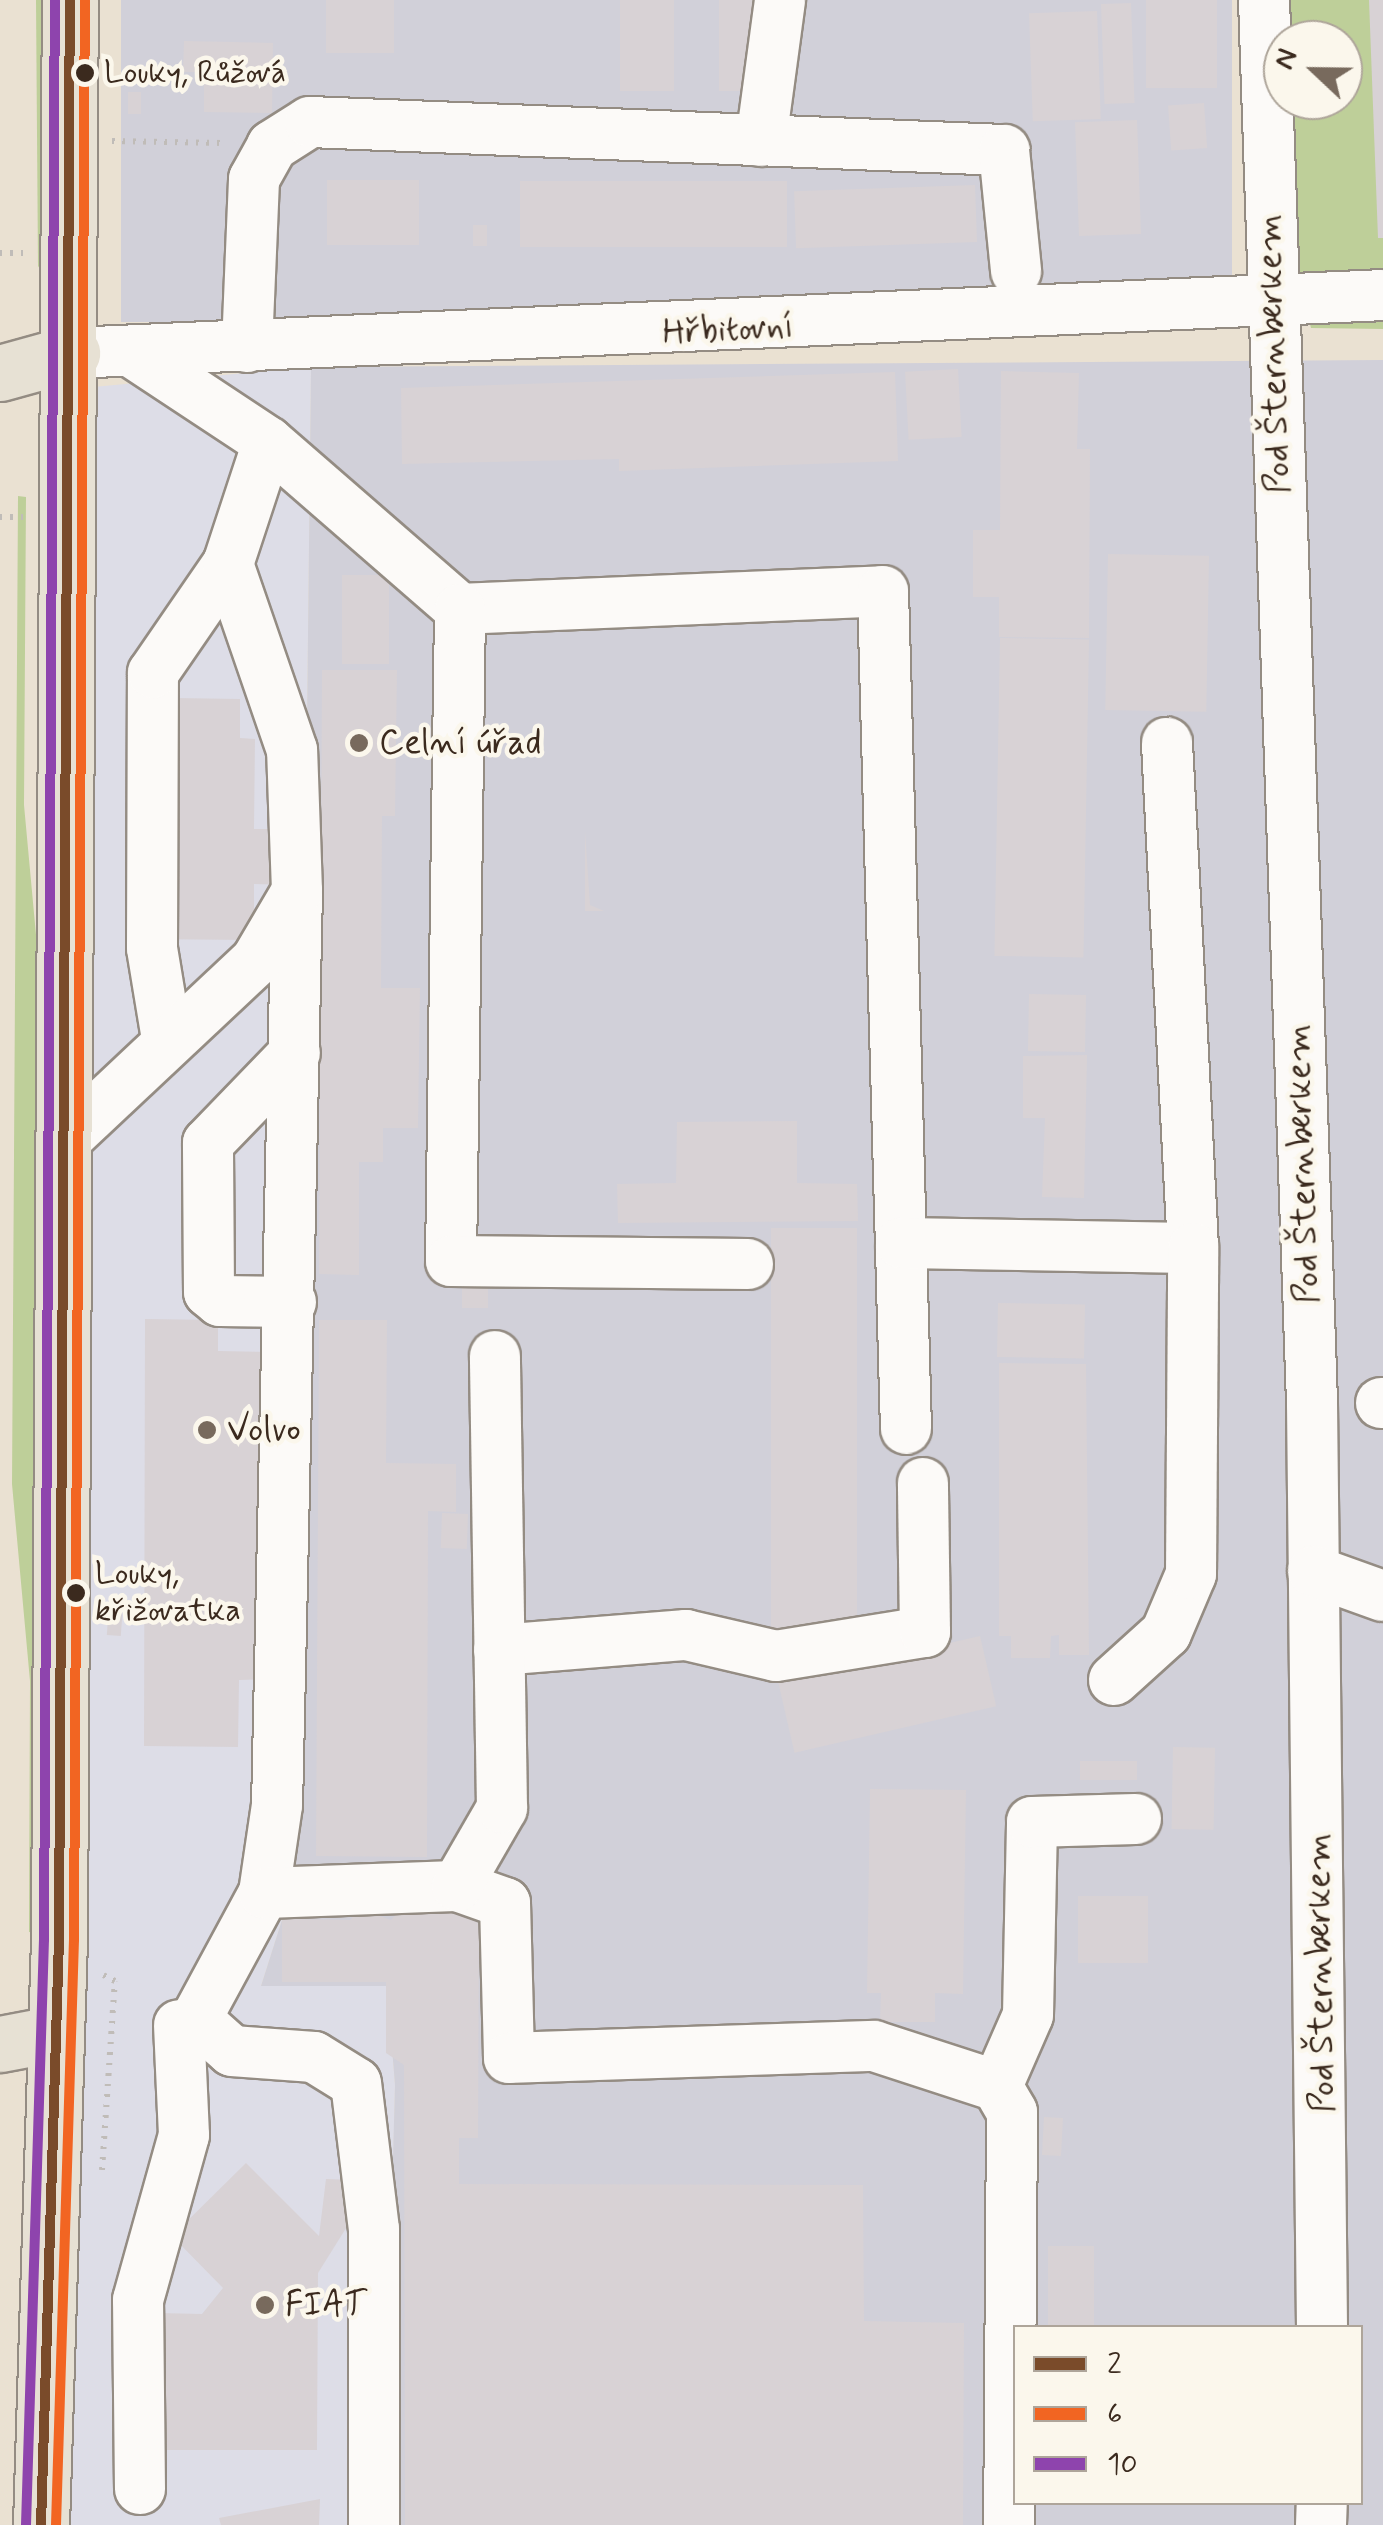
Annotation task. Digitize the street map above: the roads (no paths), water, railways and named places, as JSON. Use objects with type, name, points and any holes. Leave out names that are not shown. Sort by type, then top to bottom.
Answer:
[{"type":"main road","points":[[41,2525],[54,2034],[72,353],[70,0]]},
{"type":"main road","points":[[0,372],[72,353]]},
{"type":"main road","points":[[0,2044],[54,2034]]},
{"type":"street","points":[[761,141],[780,0]]},
{"type":"street","name":"Pod Šternberkem","points":[[1264,0],[1313,1570],[1322,2325]]},
{"type":"street","points":[[247,347],[254,179],[272,146],[310,122],[1004,150],[1016,270]]},
{"type":"street","name":"Hřbitovní","points":[[72,353],[609,336],[1273,305],[1383,295]]},
{"type":"street","points":[[132,352],[268,442],[460,609],[884,591],[906,1429]]},
{"type":"street","points":[[167,1039],[152,948],[152,673],[228,564],[268,442]]},
{"type":"street","points":[[140,2488],[138,2300],[184,2135],[187,2022],[264,1892],[277,1805],[295,1053],[297,891],[292,750],[228,564]]},
{"type":"street","points":[[460,609],[451,1261],[748,1264]]},
{"type":"street","points":[[1114,1680],[1166,1633],[1191,1574],[1194,1248],[1167,743]]},
{"type":"street","points":[[62,1142],[167,1039],[256,961],[297,891]]},
{"type":"street","points":[[291,1302],[220,1301],[210,1292],[208,1143],[295,1053]]},
{"type":"street","points":[[901,1242],[1194,1248]]},
{"type":"street","points":[[457,1886],[502,1808],[495,1356]]},
{"type":"street","points":[[499,1650],[686,1635],[776,1656],[924,1632],[923,1483]]},
{"type":"street","points":[[1313,1570],[1383,1596]]},
{"type":"street","points":[[997,2086],[1028,2015],[1032,1822],[1136,1819]]},
{"type":"street","points":[[264,1892],[457,1886],[505,1902],[509,2058],[874,2046],[997,2086],[1012,2112],[1009,2525]]},
{"type":"street","points":[[187,2022],[232,2051],[314,2057],[356,2083],[374,2230],[374,2525]]},
{"type":"place","name":"Louky, Růžová","points":[[85,73]]},
{"type":"place","name":"Celní úřad","points":[[359,743]]},
{"type":"place","name":"Volvo","points":[[207,1430]]},
{"type":"place","name":"Louky, křižovatka","points":[[76,1593]]},
{"type":"place","name":"FIAT","points":[[265,2305]]}]
